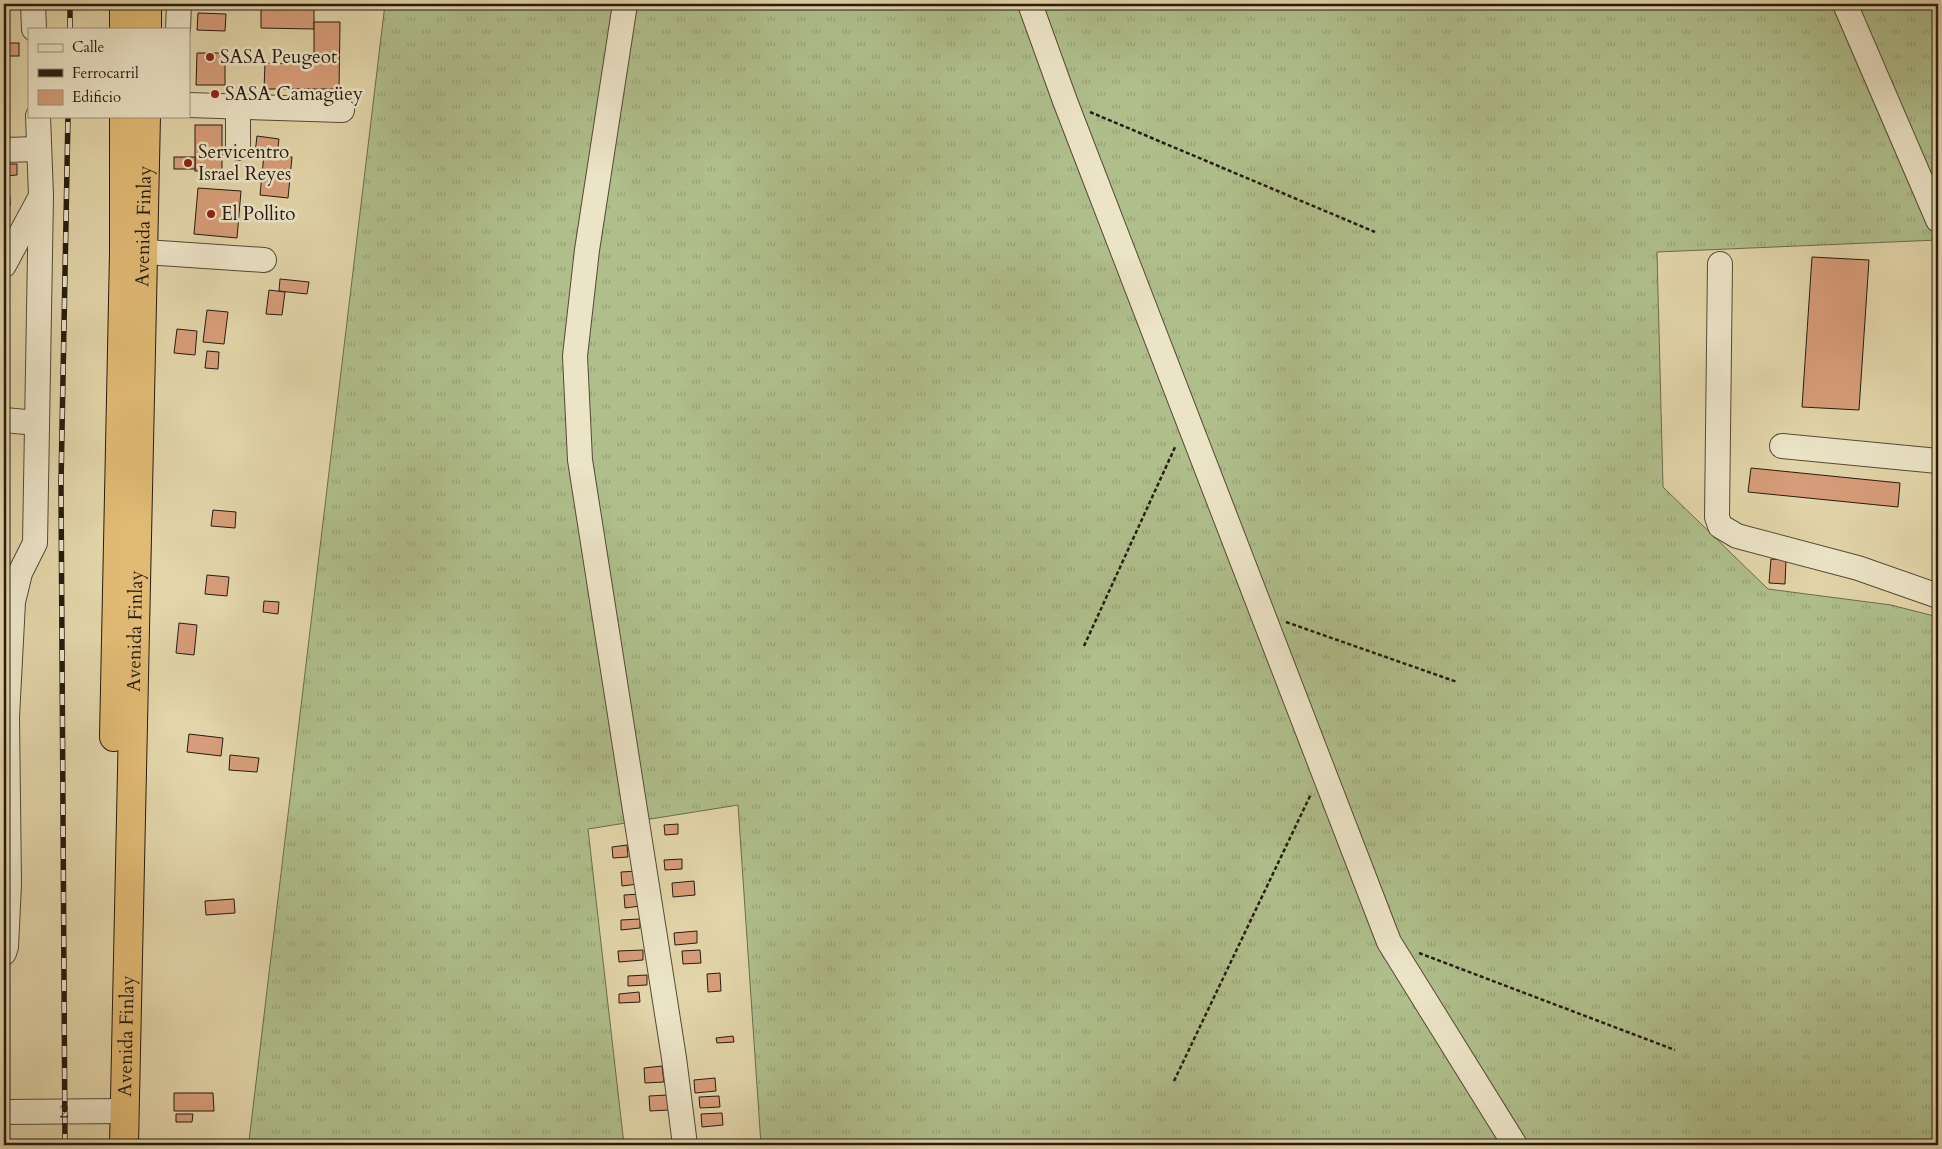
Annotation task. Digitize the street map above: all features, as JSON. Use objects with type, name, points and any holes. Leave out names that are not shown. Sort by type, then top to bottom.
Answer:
[{"type":"highway","points":[[124,4],[124,28]]},
{"type":"highway","points":[[147,4],[147,28]]},
{"type":"highway","name":"Avenida Finlay","points":[[124,118],[134,252]]},
{"type":"highway","name":"Avenida Finlay","points":[[124,1145],[116,1112],[134,252],[146,118]]},
{"type":"highway","name":"Avenida Finlay","points":[[106,1145],[116,1112]]},
{"type":"street","points":[[34,4],[34,28]]},
{"type":"street","points":[[178,28],[179,4]]},
{"type":"street","points":[[625,4],[587,250],[575,356],[580,460],[674,1058],[685,1145]]},
{"type":"street","points":[[1030,4],[1065,101],[1389,942],[1515,1145]]},
{"type":"street","points":[[1844,4],[1938,220]]},
{"type":"street","points":[[190,105],[342,110]]},
{"type":"street","points":[[238,107],[238,148]]},
{"type":"street","points":[[4,953],[6,947],[5,717],[14,602],[12,573],[35,544],[40,196],[38,118]]},
{"type":"street","points":[[4,150],[39,150]]},
{"type":"street","points":[[4,265],[13,235],[40,196]]},
{"type":"street","points":[[134,252],[264,260]]},
{"type":"street","points":[[1720,264],[1717,517],[1720,526],[1736,536],[1858,568],[1938,596]]},
{"type":"street","points":[[4,420],[37,423]]},
{"type":"street","points":[[1782,446],[1938,461]]},
{"type":"street","name":"2","points":[[4,1112],[116,1112]]},
{"type":"path","points":[[1065,101],[1375,232]]},
{"type":"path","points":[[1084,646],[1188,420]]},
{"type":"path","points":[[1263,614],[1457,682]]},
{"type":"path","points":[[1174,1081],[1323,769]]},
{"type":"path","points":[[1389,942],[1674,1050]]},
{"type":"green space","points":[[385,4],[1938,4],[1938,240],[1657,252],[1663,487],[1768,589],[1891,605],[1938,617],[1938,1145],[761,1145],[738,805],[588,829],[624,1145],[169,1145],[249,1141]]},
{"type":"building","points":[[4,4],[10,4],[10,9],[4,9]]},
{"type":"building","points":[[261,4],[314,4],[314,29],[261,28]]},
{"type":"building","points":[[198,13],[226,14],[225,31],[197,30]]},
{"type":"building","points":[[314,22],[340,22],[339,89],[264,89],[265,63],[314,64]]},
{"type":"building","points":[[4,43],[19,43],[19,56],[4,56]]},
{"type":"building","points":[[197,53],[225,53],[225,85],[196,85]]},
{"type":"building","points":[[195,125],[222,125],[222,171],[195,171]]},
{"type":"building","points":[[257,136],[279,139],[277,155],[255,153]]},
{"type":"building","points":[[264,154],[292,157],[288,198],[260,195]]},
{"type":"building","points":[[174,157],[195,157],[195,169],[174,169]]},
{"type":"building","points":[[4,164],[17,164],[17,175],[4,176]]},
{"type":"building","points":[[4,180],[9,180],[9,192],[4,192]]},
{"type":"building","points":[[198,188],[241,191],[237,238],[194,234]]},
{"type":"building","points":[[4,197],[10,197],[10,206],[4,206]]},
{"type":"building","points":[[1812,257],[1869,260],[1859,410],[1802,407]]},
{"type":"building","points":[[280,279],[309,282],[307,294],[279,291]]},
{"type":"building","points":[[269,290],[285,292],[282,315],[266,314]]},
{"type":"building","points":[[207,310],[228,312],[224,344],[203,342]]},
{"type":"building","points":[[177,329],[197,331],[195,355],[174,353]]},
{"type":"building","points":[[207,351],[219,352],[218,369],[205,368]]},
{"type":"building","points":[[1751,468],[1900,483],[1898,507],[1748,492]]},
{"type":"building","points":[[213,510],[236,512],[235,528],[211,526]]},
{"type":"building","points":[[1771,559],[1786,560],[1785,584],[1769,583]]},
{"type":"building","points":[[207,575],[229,577],[227,596],[205,594]]},
{"type":"building","points":[[264,601],[279,602],[278,614],[263,612]]},
{"type":"building","points":[[179,623],[197,625],[194,655],[176,653]]},
{"type":"building","points":[[189,734],[223,738],[221,756],[187,752]]},
{"type":"building","points":[[230,755],[259,758],[257,772],[229,770]]},
{"type":"building","points":[[678,824],[678,834],[665,835],[664,825]]},
{"type":"building","points":[[627,845],[628,857],[613,858],[612,847]]},
{"type":"building","points":[[682,859],[682,869],[665,870],[664,860]]},
{"type":"building","points":[[637,871],[638,884],[622,886],[621,872]]},
{"type":"building","points":[[694,881],[695,895],[673,897],[672,883]]},
{"type":"building","points":[[640,894],[640,906],[625,908],[624,895]]},
{"type":"building","points":[[234,899],[235,913],[206,915],[205,901]]},
{"type":"building","points":[[640,919],[640,928],[621,930],[621,920]]},
{"type":"building","points":[[697,931],[697,943],[675,945],[674,933]]},
{"type":"building","points":[[643,950],[643,960],[619,962],[618,951]]},
{"type":"building","points":[[700,950],[701,963],[683,964],[682,951]]},
{"type":"building","points":[[720,973],[721,991],[708,992],[707,974]]},
{"type":"building","points":[[647,975],[647,985],[628,986],[628,976]]},
{"type":"building","points":[[639,992],[640,1002],[619,1003],[619,994]]},
{"type":"building","points":[[733,1036],[734,1042],[717,1043],[716,1038]]},
{"type":"building","points":[[662,1066],[664,1082],[645,1083],[644,1068]]},
{"type":"building","points":[[715,1078],[716,1091],[695,1093],[694,1080]]},
{"type":"building","points":[[174,1093],[213,1093],[214,1111],[174,1111]]},
{"type":"building","points":[[668,1095],[669,1110],[650,1111],[649,1096]]},
{"type":"building","points":[[719,1096],[720,1107],[700,1108],[699,1097]]},
{"type":"building","points":[[722,1113],[723,1125],[702,1127],[701,1114]]},
{"type":"building","points":[[176,1114],[193,1114],[192,1122],[176,1122]]},
{"type":"building","points":[[719,1140],[719,1145],[706,1145],[706,1141]]},
{"type":"building","points":[[675,1141],[675,1145],[654,1145],[654,1143]]},
{"type":"railway","points":[[70,4],[70,28]]},
{"type":"railway","points":[[65,1145],[61,483],[68,118]]},
{"type":"place","name":"SASA Peugeot","points":[[210,57]]},
{"type":"place","name":"SASA Camagüey","points":[[215,94]]},
{"type":"place","name":"Servicentro Israel Reyes","points":[[188,163]]},
{"type":"place","name":"El Pollito","points":[[211,214]]}]
